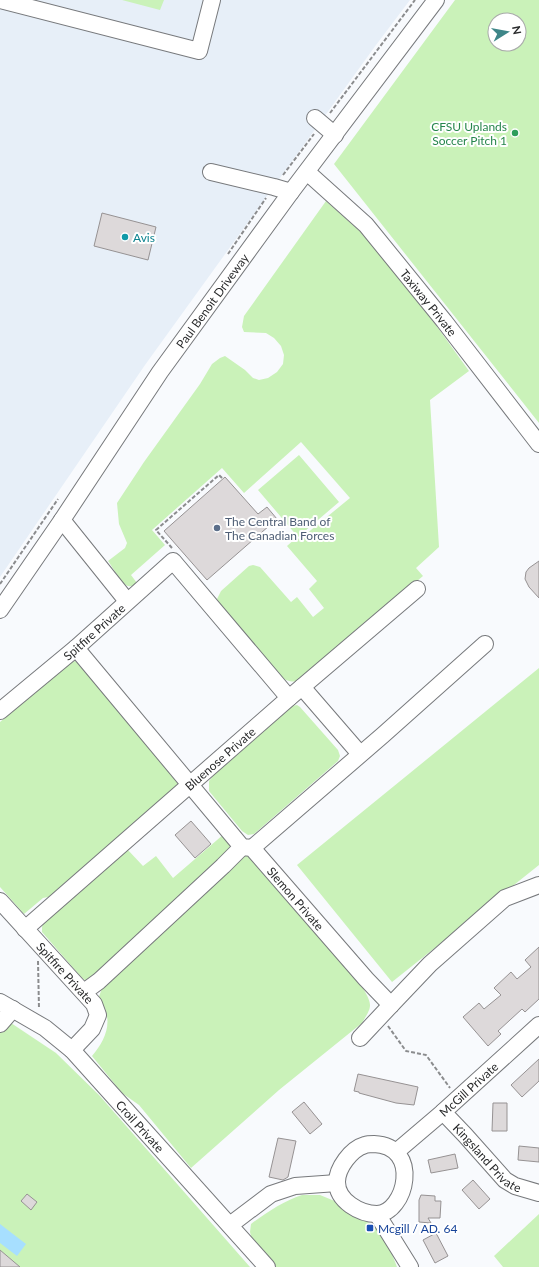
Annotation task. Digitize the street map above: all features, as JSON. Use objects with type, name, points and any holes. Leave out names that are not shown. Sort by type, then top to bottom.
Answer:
[{"type":"street","points":[[0,0],[199,51],[212,0]]},
{"type":"street","name":"Paul Benoit Driveway","points":[[0,610],[57,514],[291,192],[436,0]]},
{"type":"street","points":[[315,118],[335,135]]},
{"type":"street","points":[[211,172],[291,192]]},
{"type":"street","name":"Taxiway Private","points":[[307,172],[366,225],[444,321],[539,444]]},
{"type":"street","name":"Spitfire Private","points":[[0,711],[76,648],[127,601],[57,514]]},
{"type":"street","points":[[127,601],[173,561],[289,698]]},
{"type":"street","name":"Bluenose Private","points":[[25,929],[289,698],[417,589]]},
{"type":"street","points":[[84,992],[99,981],[223,866],[247,848],[360,754],[485,644]]},
{"type":"street","name":"Slemon Private","points":[[76,648],[190,785],[366,979],[386,1010]]},
{"type":"street","points":[[302,687],[360,754]]},
{"type":"street","points":[[360,1038],[430,964],[505,898],[539,885]]},
{"type":"street","name":"Spitfire Private","points":[[0,901],[94,1004],[98,1015],[92,1029],[72,1050]]},
{"type":"street","points":[[0,1024],[6,1006]]},
{"type":"street","name":"Croil Private","points":[[6,1006],[39,1024],[72,1050],[267,1267]]},
{"type":"street","name":"McGill Private","points":[[396,1152],[539,1025]]},
{"type":"street","name":"Kingsland Private","points":[[442,1112],[465,1135],[505,1180],[515,1186],[539,1193]]},
{"type":"street","points":[[382,1144],[396,1152],[402,1160],[405,1170],[402,1191],[397,1202],[389,1210],[378,1214],[365,1212],[348,1204],[337,1183],[339,1172],[348,1157],[357,1149],[365,1145],[382,1144]]},
{"type":"street","points":[[230,1225],[271,1194],[295,1186],[337,1183]]},
{"type":"street","points":[[378,1214],[410,1267]]},
{"type":"path","points":[[173,561],[176,551],[156,530],[219,475],[223,479]]},
{"type":"path","points":[[0,584],[57,514]]},
{"type":"path","points":[[37,942],[39,1024]]},
{"type":"path","points":[[386,1010],[406,1051],[426,1055],[458,1098]]},
{"type":"shaded area","points":[[0,0],[410,0],[145,365],[0,577]]},
{"type":"green space","points":[[122,0],[164,0],[160,10]]},
{"type":"green space","points":[[455,0],[539,0],[539,423],[334,164]]},
{"type":"green space","points":[[326,201],[362,233],[382,256],[438,328],[469,371],[430,400],[439,547],[416,568],[423,576],[300,681],[292,682],[284,679],[222,608],[217,599],[221,591],[249,566],[253,565],[260,567],[291,602],[297,597],[313,617],[324,608],[309,589],[317,581],[287,546],[296,538],[300,539],[350,498],[301,442],[244,493],[222,468],[152,530],[165,545],[131,575],[137,583],[134,585],[126,585],[108,561],[125,548],[127,543],[119,524],[117,503],[144,462],[200,384],[212,364],[225,356],[245,370],[253,378],[259,380],[268,378],[277,372],[283,364],[284,355],[281,346],[274,338],[266,333],[244,332],[242,327],[244,316]]},
{"type":"green space","points":[[299,455],[339,502],[298,537],[258,490]]},
{"type":"green space","points":[[75,661],[178,779],[179,785],[53,896],[43,898],[24,914],[0,887],[0,722],[69,663]]},
{"type":"green space","points":[[539,668],[539,865],[392,982],[297,865]]},
{"type":"green space","points":[[297,705],[338,750],[340,756],[338,761],[254,834],[248,835],[242,831],[209,791],[209,781],[292,706]]},
{"type":"green space","points":[[224,834],[230,843],[229,853],[90,980],[86,981],[81,977],[42,932],[44,921],[127,849],[143,866],[156,856],[173,878]]},
{"type":"green space","points":[[244,856],[248,856],[363,988],[370,1006],[362,1023],[279,1090],[191,1168],[139,1105],[122,1093],[92,1056],[100,1046],[107,1028],[107,1016],[105,1009],[98,999],[103,986]]},
{"type":"green space","points":[[0,1017],[56,1053],[99,1095],[250,1267],[0,1267]]},
{"type":"green space","points":[[302,1195],[320,1195],[337,1202],[380,1230],[385,1236],[397,1267],[276,1267],[252,1240],[250,1232],[251,1224],[276,1207]]},
{"type":"green space","points":[[539,1214],[539,1267],[503,1267],[494,1256]]},
{"type":"water","points":[[0,1224],[26,1244],[17,1256],[0,1243]]},
{"type":"building","name":"Avis","points":[[102,213],[156,227],[148,260],[94,246]]},
{"type":"building","name":"The Central Band of The Canadian Forces","points":[[225,477],[258,514],[267,507],[277,519],[207,580],[164,531]]},
{"type":"building","points":[[539,561],[539,598],[529,587],[525,579],[526,572],[529,568]]},
{"type":"building","points":[[191,821],[211,844],[195,858],[175,835]]},
{"type":"building","points":[[539,947],[539,999],[525,1012],[522,1009],[498,1031],[501,1034],[488,1046],[463,1017],[479,1003],[484,1009],[501,995],[494,988],[511,972],[517,979],[531,967],[525,960]]},
{"type":"building","points":[[539,1059],[539,1081],[522,1097],[511,1085]]},
{"type":"building","points":[[358,1074],[418,1087],[414,1105],[396,1103],[354,1091]]},
{"type":"building","points":[[304,1102],[322,1124],[310,1134],[292,1112]]},
{"type":"building","points":[[493,1103],[507,1103],[507,1131],[492,1131]]},
{"type":"building","points":[[278,1138],[296,1141],[288,1177],[283,1180],[269,1177]]},
{"type":"building","points":[[519,1146],[539,1148],[539,1162],[518,1160]]},
{"type":"building","points":[[455,1154],[458,1168],[431,1173],[428,1160]]},
{"type":"building","points":[[473,1180],[490,1199],[479,1209],[462,1190]]},
{"type":"building","points":[[27,1194],[37,1202],[31,1210],[21,1201]]},
{"type":"building","points":[[421,1195],[435,1196],[435,1201],[441,1201],[440,1218],[428,1218],[431,1223],[419,1222],[419,1200]]},
{"type":"building","points":[[436,1233],[448,1256],[435,1263],[423,1240]]},
{"type":"building","points":[[0,1250],[20,1267],[0,1267]]},
{"type":"place","name":"CFSU Uplands Soccer Pitch 1","points":[[515,133]]},
{"type":"place","name":"Avis","points":[[125,237]]},
{"type":"place","name":"The Central Band of The Canadian Forces","points":[[217,528]]},
{"type":"place","name":"Mcgill / AD. 64","points":[[370,1228]]}]
